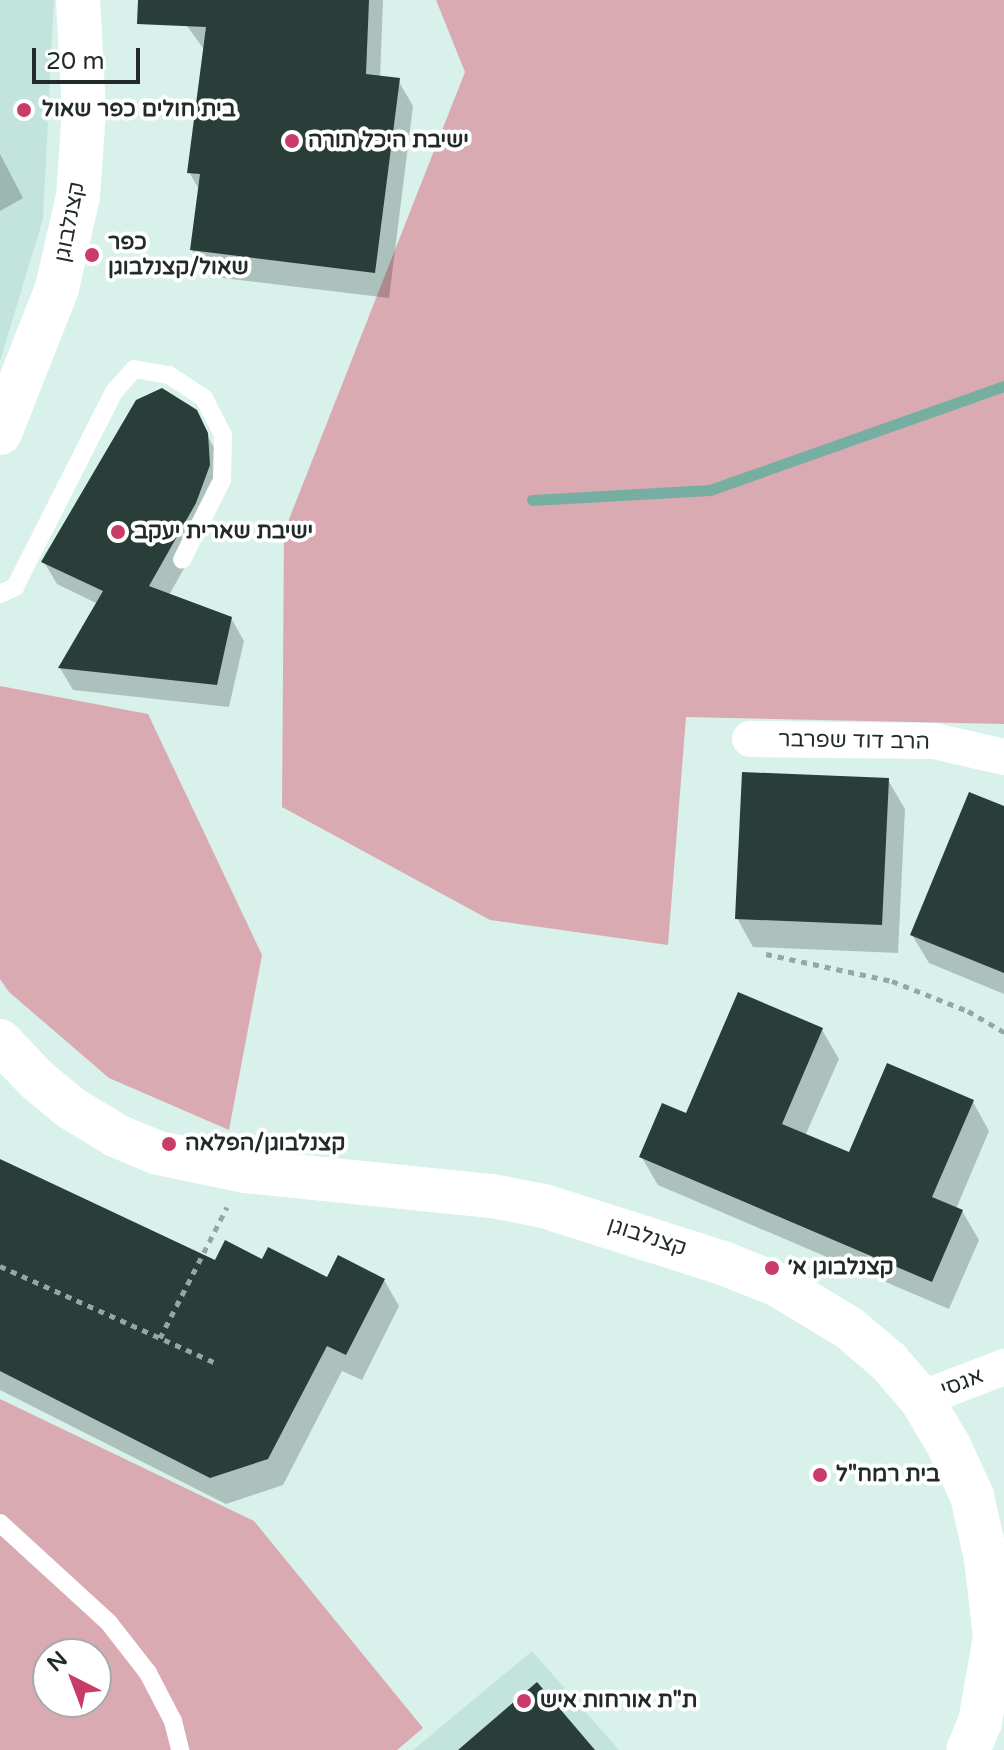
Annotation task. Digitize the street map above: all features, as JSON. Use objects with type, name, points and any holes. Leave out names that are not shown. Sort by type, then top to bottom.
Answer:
[{"type":"street","name":"קצנלבוגן","points":[[0,433],[57,288],[78,196],[84,110],[78,0]]},
{"type":"street","name":"הרב דוד שפרבר","points":[[750,739],[934,741],[1004,757]]},
{"type":"street","name":"קצנלבוגן","points":[[1,1043],[36,1079],[71,1108],[117,1136],[158,1153],[245,1171],[492,1196],[544,1206],[655,1239],[778,1285],[849,1328],[888,1361],[921,1399],[949,1446],[972,1496],[986,1558],[995,1637],[980,1722],[968,1750]]},
{"type":"street","name":"אגסי","points":[[921,1399],[1004,1367]]},
{"type":"lane","points":[[0,594],[15,587],[114,392],[134,369],[169,375],[204,398],[223,435],[222,480],[182,560]]},
{"type":"lane","points":[[0,1523],[109,1623],[148,1673],[173,1721],[180,1750]]},
{"type":"path","points":[[766,954],[892,981],[968,1011],[1004,1032]]},
{"type":"path","points":[[160,1338],[245,1171]]},
{"type":"path","points":[[0,1266],[214,1362]]},
{"type":"shaded area","name":"בית חולים כפר שאול","points":[[0,0],[54,0],[43,219],[0,361]]},
{"type":"shaded area","points":[[436,0],[1004,0],[1004,724],[686,717],[668,945],[490,920],[282,807],[284,532],[465,72]]},
{"type":"shaded area","points":[[0,686],[148,714],[262,955],[229,1130],[109,1078],[9,992],[0,979]]},
{"type":"shaded area","points":[[0,1399],[254,1521],[423,1728],[397,1750],[0,1750]]},
{"type":"shaded area","name":"ת\"ת אורחות איש","points":[[532,1651],[619,1750],[413,1750]]},
{"type":"building","name":"ישיבת היכל תורה","points":[[138,0],[369,0],[366,74],[400,78],[375,273],[190,250],[200,174],[187,173],[206,27],[137,24]]},
{"type":"building","name":"ישיבת שארית יעקב","points":[[162,388],[197,410],[208,433],[210,465],[196,503],[149,586],[232,617],[217,685],[58,668],[103,591],[41,562],[136,400]]},
{"type":"building","points":[[742,772],[889,778],[882,925],[735,919]]},
{"type":"building","points":[[969,792],[1004,806],[1004,973],[910,935]]},
{"type":"building","points":[[738,992],[823,1028],[782,1124],[849,1152],[887,1063],[974,1100],[932,1197],[963,1210],[932,1282],[639,1157],[662,1103],[686,1113]]},
{"type":"building","points":[[0,1159],[215,1260],[225,1240],[262,1259],[268,1247],[327,1277],[338,1255],[385,1279],[346,1355],[327,1346],[268,1459],[210,1478],[0,1371]]},
{"type":"building","points":[[537,1682],[595,1750],[458,1750]]},
{"type":"waterway","points":[[532,500],[710,490],[1004,386]]},
{"type":"place","name":"בית חולים כפר שאול","points":[[24,110]]},
{"type":"place","name":"ישיבת היכל תורה","points":[[292,141]]},
{"type":"place","name":"כפר שאול/קצנלבוגן","points":[[92,255]]},
{"type":"place","name":"ישיבת שארית יעקב","points":[[118,532]]},
{"type":"place","name":"קצנלבוגן/הפלאה","points":[[169,1144]]},
{"type":"place","name":"קצנלבוגן א׳","points":[[772,1268]]},
{"type":"place","name":"בית רמח\"ל","points":[[820,1475]]},
{"type":"place","name":"ת\"ת אורחות איש","points":[[524,1701]]}]
